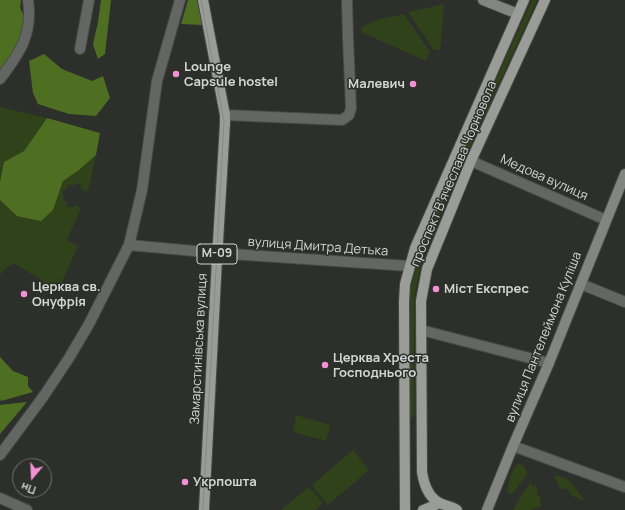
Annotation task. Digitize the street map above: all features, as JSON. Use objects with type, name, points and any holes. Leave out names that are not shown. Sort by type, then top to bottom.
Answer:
[{"type":"main road","name":"Замарстинівська вулиця","points":[[203,0],[225,114],[204,510]]},
{"type":"main road","name":"проспект Вʼячеслава Чорновола","points":[[406,510],[403,332],[405,284],[409,266],[415,248],[524,0]]},
{"type":"main road","name":"проспект Вʼячеслава Чорновола","points":[[440,503],[430,495],[423,483],[422,472],[421,301],[427,269],[472,160],[545,0]]},
{"type":"main road","points":[[423,510],[440,503],[457,510]]},
{"type":"street","points":[[0,79],[16,59],[24,40],[28,28],[30,11],[28,0]]},
{"type":"street","points":[[80,49],[89,0]]},
{"type":"street","points":[[0,455],[43,397],[67,361],[93,317],[129,245],[142,190],[157,81],[180,0]]},
{"type":"street","points":[[225,114],[342,120],[349,115],[352,108],[347,0]]},
{"type":"street","points":[[483,0],[518,14]]},
{"type":"street","name":"Медова вулиця","points":[[472,160],[606,220]]},
{"type":"street","name":"вулиця Пантелеймона Куліша","points":[[487,510],[549,363],[625,174]]},
{"type":"street","name":"вулиця Дмитра Детька","points":[[129,245],[217,253],[409,266]]},
{"type":"street","points":[[581,284],[625,302]]},
{"type":"street","points":[[421,330],[549,363]]},
{"type":"street","points":[[513,446],[625,487]]},
{"type":"street","points":[[0,498],[28,510]]},
{"type":"green space","points":[[0,0],[21,0],[20,8],[25,18],[18,60],[14,70],[0,83]]},
{"type":"green space","points":[[101,0],[111,0],[105,54],[98,59],[93,44]]},
{"type":"green space","points":[[188,0],[197,0],[203,25],[181,24]]},
{"type":"green space","points":[[532,0],[537,0],[462,166],[458,164]]},
{"type":"green space","points":[[444,4],[440,50],[434,50],[408,12]]},
{"type":"green space","points":[[404,14],[430,52],[426,61],[361,32],[362,27],[380,19]]},
{"type":"green space","points":[[44,54],[62,69],[92,81],[103,76],[110,98],[96,116],[69,114],[38,104],[33,93],[29,61]]},
{"type":"green space","points":[[0,107],[47,118],[24,151],[4,162],[0,182]]},
{"type":"green space","points":[[47,118],[100,133],[96,155],[79,170],[63,181],[53,210],[41,221],[17,216],[0,200],[0,182],[4,162],[24,151]]},
{"type":"green space","points":[[96,155],[88,192],[81,189],[81,185],[77,183],[73,186],[69,184],[62,193],[64,196],[63,200],[67,202],[67,206],[71,208],[75,205],[81,208],[67,240],[78,246],[61,284],[56,282],[48,284],[15,264],[8,266],[0,275],[0,200],[17,216],[53,210],[63,181],[79,170]]},
{"type":"green space","points":[[457,169],[460,170],[438,218],[426,251],[417,284],[414,302],[414,416],[412,418],[410,417],[409,302],[411,285],[420,251]]},
{"type":"green space","points":[[0,357],[13,371],[28,377],[28,386],[33,392],[1,401]]},
{"type":"green space","points":[[27,402],[0,434],[0,405]]},
{"type":"green space","points":[[296,415],[330,425],[326,441],[293,432]]},
{"type":"green space","points":[[353,450],[369,470],[328,505],[312,485]]},
{"type":"green space","points":[[518,464],[523,465],[527,473],[513,493],[510,494],[508,492],[510,477],[513,469]]},
{"type":"green space","points":[[554,476],[568,479],[585,501],[572,496],[567,488],[561,490]]},
{"type":"green space","points":[[531,482],[533,487],[536,486],[538,496],[540,496],[541,506],[531,510],[513,510],[519,499]]},
{"type":"green space","points":[[309,487],[323,503],[315,510],[281,510]]},
{"type":"tram line","points":[[201,0],[224,121],[203,510]]},
{"type":"place","name":"Lounge Capsule hostel","points":[[176,74]]},
{"type":"place","name":"Малевич","points":[[413,84]]},
{"type":"place","name":"Міст Експрес","points":[[436,289]]},
{"type":"place","name":"Церква св. Онуфрія","points":[[24,294]]},
{"type":"place","name":"Церква Хреста Господнього","points":[[325,365]]},
{"type":"place","name":"Укрпошта","points":[[185,482]]}]
